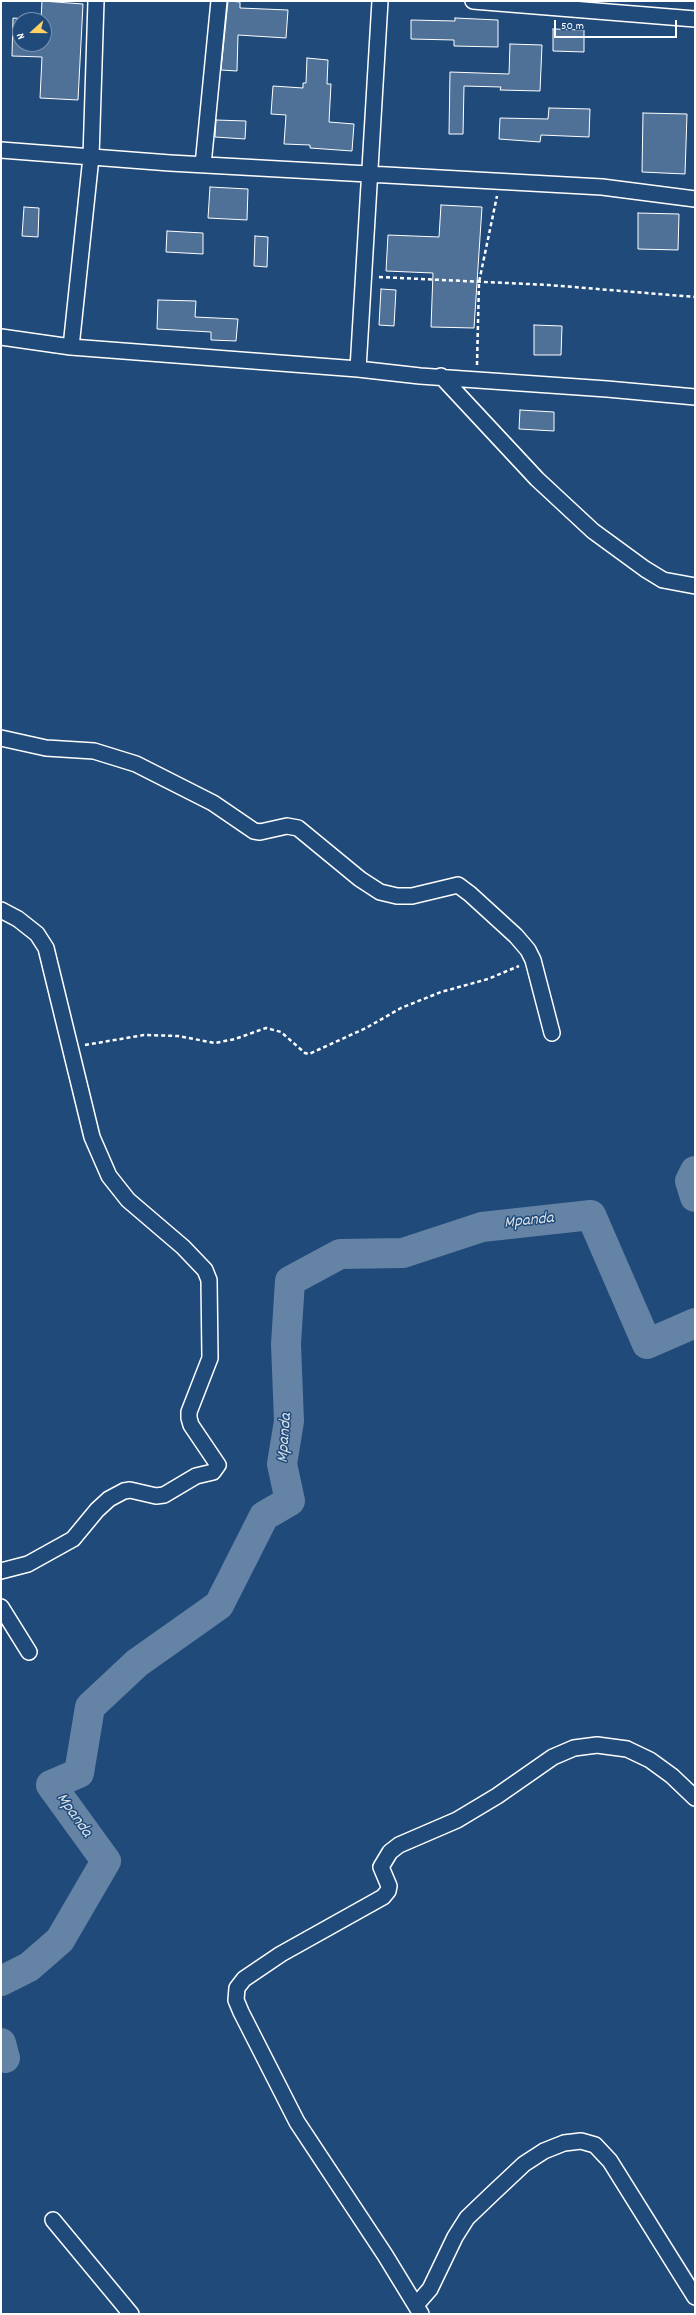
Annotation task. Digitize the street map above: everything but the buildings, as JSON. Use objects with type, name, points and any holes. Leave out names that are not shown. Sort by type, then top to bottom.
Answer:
[{"type":"street","points":[[71,347],[90,157],[96,1]]},
{"type":"street","points":[[203,164],[219,1]]},
{"type":"street","points":[[358,369],[380,1]]},
{"type":"street","points":[[473,1],[695,19]]},
{"type":"street","points":[[1,150],[203,164],[602,187],[695,198]]},
{"type":"street","points":[[1,337],[71,347],[607,388],[695,398]]},
{"type":"street","points":[[441,376],[537,479],[593,531],[645,569],[663,580],[695,586]]},
{"type":"street","points":[[1,738],[46,748],[94,751],[136,764],[213,803],[254,831],[260,832],[287,826],[298,828],[360,879],[380,892],[397,896],[412,896],[458,885],[516,936],[533,960],[552,1033]]},
{"type":"street","points":[[1,910],[18,919],[37,934],[46,948],[92,1137],[109,1176],[128,1200],[183,1247],[205,1270],[209,1280],[210,1358],[189,1412],[189,1418],[191,1425],[218,1465],[213,1472],[196,1476],[164,1495],[156,1496],[130,1490],[124,1491],[109,1499],[97,1510],[73,1539],[28,1564],[1,1571]]},
{"type":"street","points":[[1,1607],[29,1652]]},
{"type":"street","points":[[419,2310],[381,2248],[297,2122],[241,2012],[236,2000],[237,1988],[244,1979],[281,1954],[383,1897],[388,1891],[389,1886],[380,1867],[390,1852],[399,1845],[458,1820],[497,1796],[553,1757],[574,1748],[597,1745],[627,1749],[650,1760],[695,1796]]},
{"type":"street","points":[[419,2310],[455,2237],[472,2214],[524,2164],[544,2151],[564,2143],[581,2141],[595,2145],[610,2161],[695,2297]]},
{"type":"street","points":[[53,2220],[131,2314]]},
{"type":"path","points":[[476,379],[478,282],[500,182]]},
{"type":"path","points":[[364,276],[550,285],[695,297]]},
{"type":"path","points":[[71,1048],[144,1035],[178,1036],[215,1043],[235,1039],[266,1028],[281,1032],[304,1053],[309,1054],[366,1028],[401,1008],[441,992],[488,978],[533,960]]},
{"type":"waterway","name":"Mpanda","points":[[695,1171],[690,1181],[695,1197]]},
{"type":"waterway","name":"Mpanda","points":[[1,1981],[29,1967],[60,1940],[106,1861],[51,1785],[79,1773],[90,1707],[137,1663],[219,1605],[264,1516],[290,1501],[282,1464],[289,1421],[286,1344],[290,1281],[340,1254],[403,1253],[482,1227],[591,1215],[647,1344],[695,1323]]},
{"type":"waterway","name":"Mpanda","points":[[1,2043],[5,2058],[1,2057]]}]
